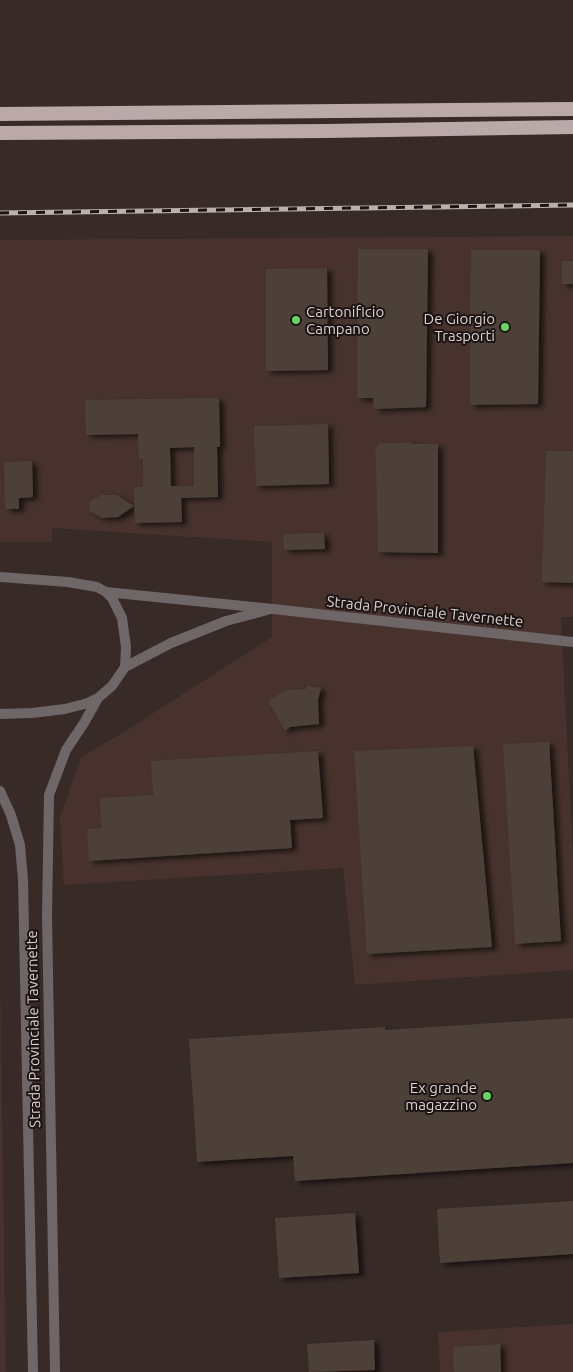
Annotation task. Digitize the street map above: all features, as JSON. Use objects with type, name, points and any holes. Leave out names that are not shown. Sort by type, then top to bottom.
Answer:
[{"type":"highway","points":[[0,114],[573,109]]},
{"type":"highway","points":[[0,133],[316,131],[573,126]]},
{"type":"street","name":"Strada Provinciale Tavernette","points":[[0,577],[68,582],[98,587],[106,592],[573,642]]},
{"type":"street","points":[[0,714],[65,709],[88,703],[98,698],[112,686],[124,667],[126,647],[122,618],[112,598],[106,592]]},
{"type":"street","name":"Strada Provinciale Tavernette","points":[[124,667],[171,643],[226,621],[273,609]]},
{"type":"street","name":"Strada Provinciale Tavernette","points":[[55,1372],[46,915],[49,795],[66,750],[98,698]]},
{"type":"street","name":"Strada Provinciale Tavernette","points":[[0,790],[11,815],[20,845],[23,880],[33,1372]]},
{"type":"shaded area","points":[[573,236],[573,617],[561,617],[573,857],[573,970],[355,985],[343,868],[64,885],[60,818],[81,757],[127,730],[272,637],[272,542],[52,528],[52,542],[0,542],[0,240]]},
{"type":"shaded area","points":[[0,974],[6,1372],[0,1372]]},
{"type":"shaded area","points":[[573,1324],[573,1372],[440,1372],[438,1332]]},
{"type":"building","points":[[358,249],[428,249],[426,407],[374,409],[373,398],[357,398]]},
{"type":"building","name":"De Giorgio Trasporti","points":[[471,250],[540,250],[538,404],[470,405]]},
{"type":"building","points":[[562,261],[573,261],[573,284],[562,284]]},
{"type":"building","name":"Cartonificio Campano","points":[[327,268],[328,370],[266,371],[266,269]]},
{"type":"building","points":[[219,398],[220,447],[217,447],[218,497],[181,498],[182,522],[135,523],[134,487],[143,487],[143,459],[139,459],[138,434],[86,435],[85,400]],"holes":[[[194,447],[194,486],[171,486],[170,448]]]},
{"type":"building","points":[[328,424],[329,484],[256,486],[254,426]]},
{"type":"building","points":[[410,442],[412,444],[438,444],[438,553],[378,552],[376,448],[379,443]]},
{"type":"building","points":[[546,451],[573,451],[573,583],[542,582]]},
{"type":"building","points":[[32,461],[33,497],[19,498],[19,509],[5,509],[4,462]]},
{"type":"building","points":[[101,495],[117,495],[134,506],[118,517],[102,518],[90,511],[89,502]]},
{"type":"building","points":[[324,533],[325,549],[284,550],[283,534]]},
{"type":"building","points":[[307,686],[321,688],[318,700],[319,724],[290,727],[285,731],[268,701],[286,690],[306,689]]},
{"type":"building","points":[[549,742],[561,941],[515,944],[503,744]]},
{"type":"building","points":[[473,746],[492,947],[367,954],[354,751]]},
{"type":"building","points":[[318,751],[323,818],[290,820],[292,848],[89,861],[87,829],[101,828],[100,798],[153,795],[151,761]]},
{"type":"building","points":[[573,1018],[573,1163],[295,1181],[293,1156],[197,1162],[189,1039],[385,1027],[385,1030]]},
{"type":"building","points":[[573,1201],[573,1254],[440,1263],[437,1209]]},
{"type":"building","points":[[355,1213],[359,1273],[279,1278],[275,1218]]},
{"type":"building","points":[[374,1340],[375,1370],[309,1372],[307,1344]]},
{"type":"building","points":[[500,1344],[501,1372],[454,1372],[453,1347]]},
{"type":"railway","points":[[0,213],[573,205]]},
{"type":"place","name":"Cartonificio Campano","points":[[296,320]]},
{"type":"place","name":"De Giorgio Trasporti","points":[[505,327]]},
{"type":"place","name":"Ex grande magazzino","points":[[487,1096]]}]
